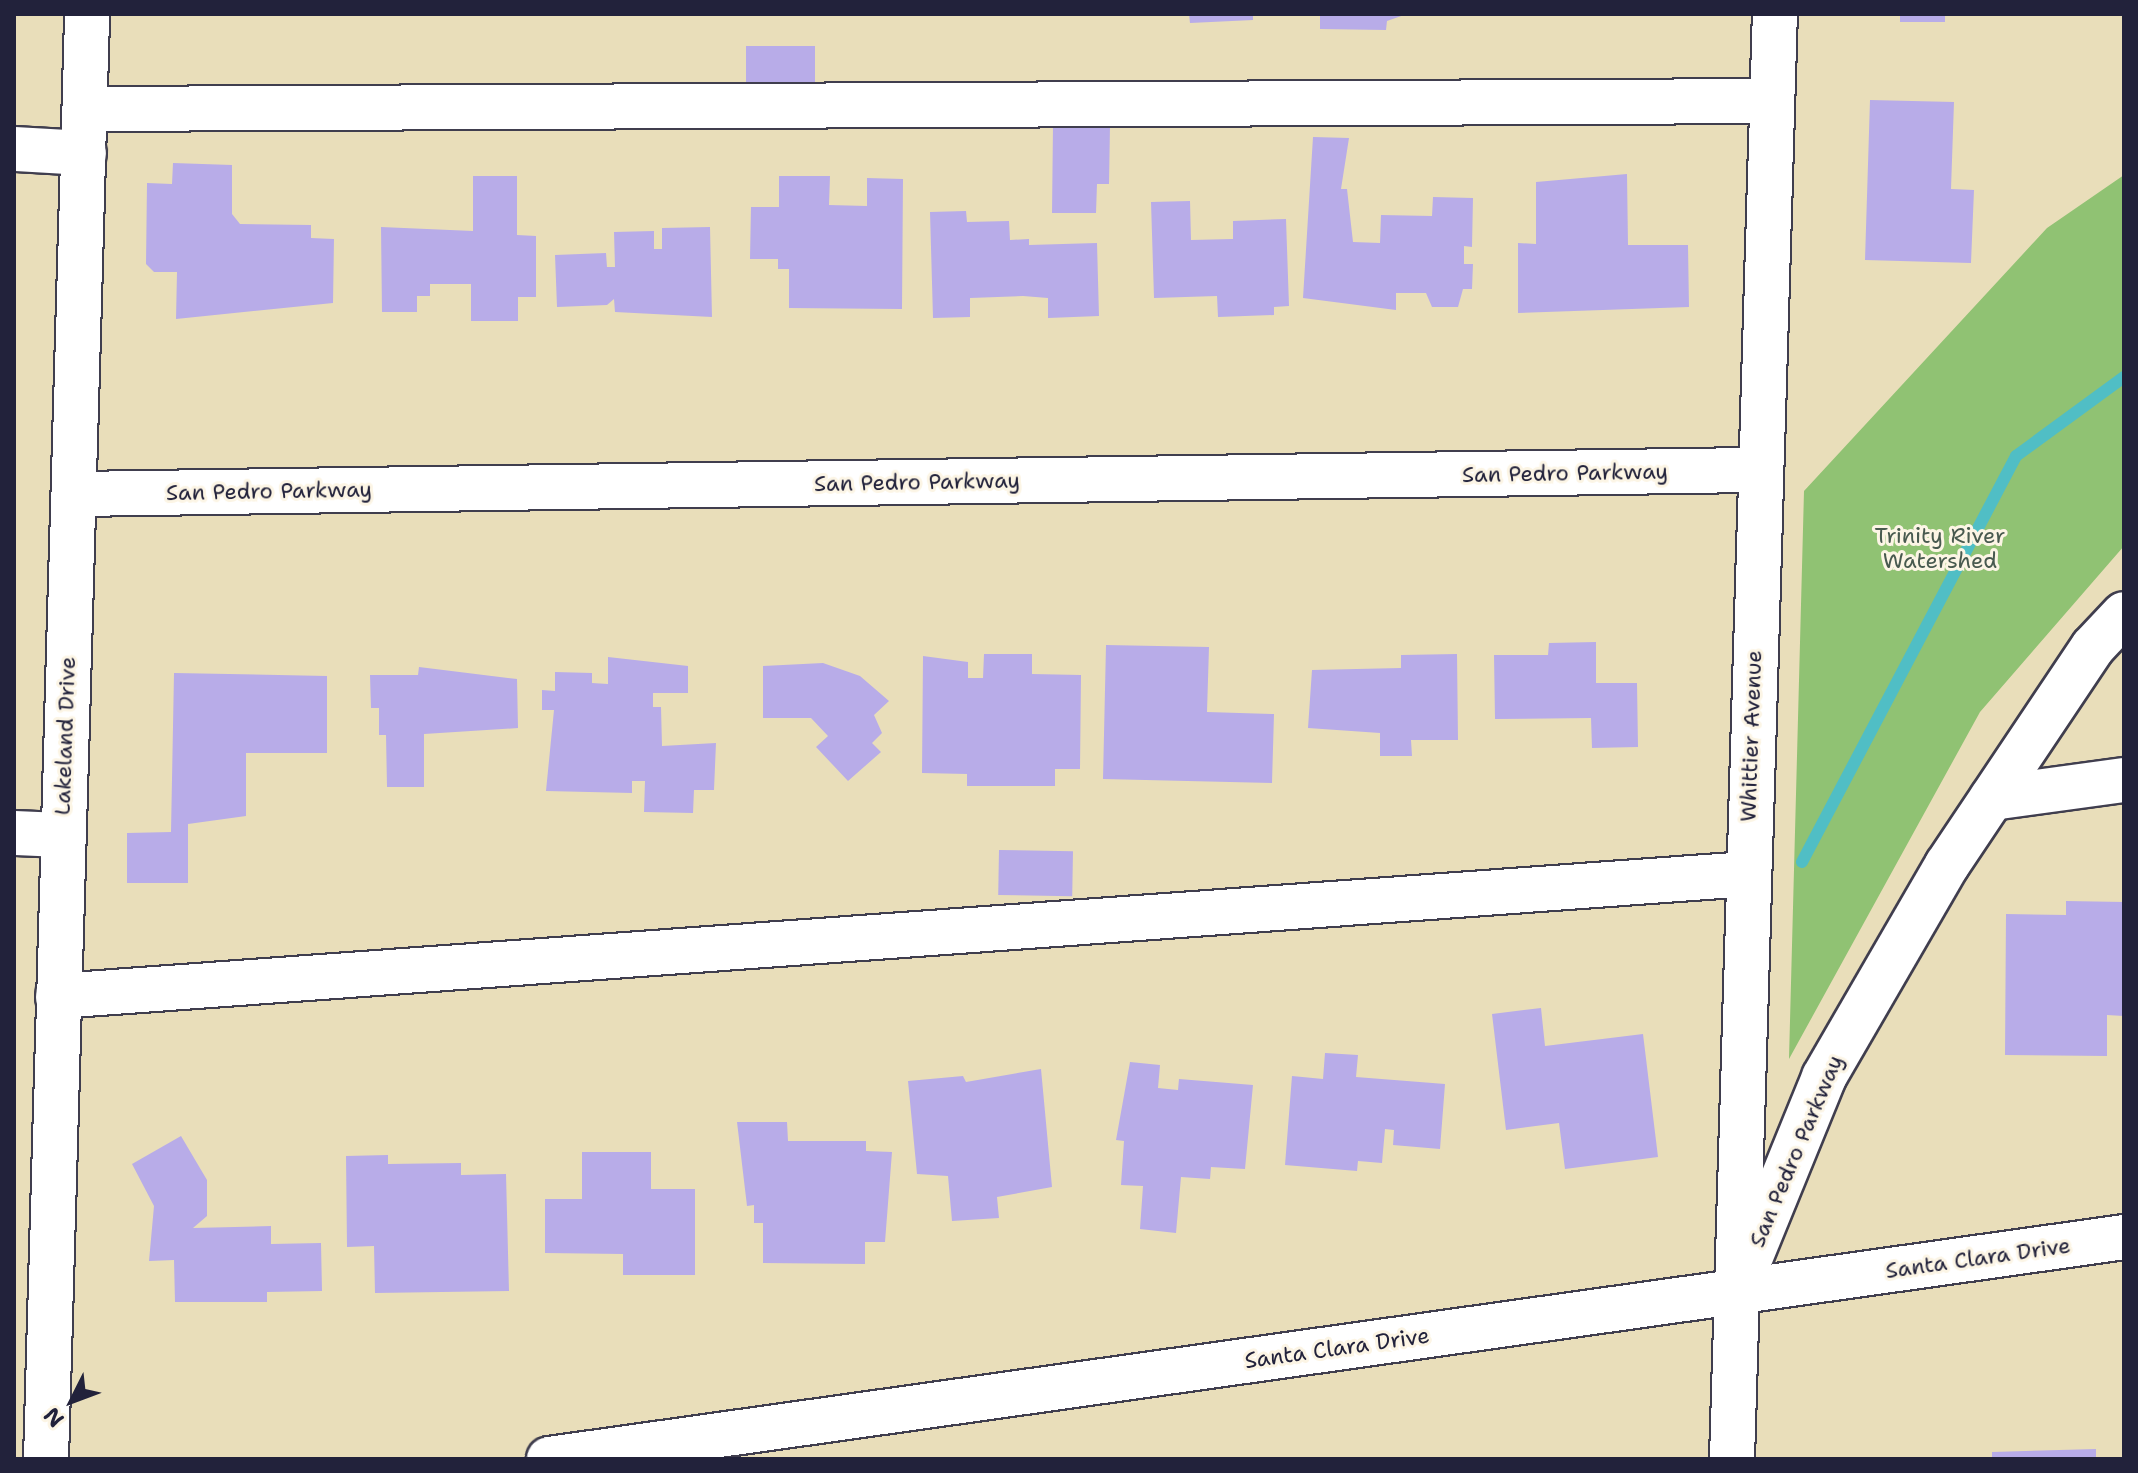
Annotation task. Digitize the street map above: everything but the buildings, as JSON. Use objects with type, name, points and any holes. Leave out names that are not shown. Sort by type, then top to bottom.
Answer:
[{"type":"street","name":"Lakeland Drive","points":[[46,1459],[33,1178],[58,996],[87,14]]},
{"type":"street","name":"Whittier Avenue","points":[[1732,1459],[1759,470],[1775,14]]},
{"type":"street","points":[[85,109],[1772,101]]},
{"type":"street","points":[[14,149],[84,153]]},
{"type":"street","name":"San Pedro Parkway","points":[[75,494],[1759,470]]},
{"type":"street","name":"San Pedro Parkway","points":[[1736,1291],[1824,1077],[1992,798],[2124,614]]},
{"type":"street","points":[[1992,798],[2124,780]]},
{"type":"street","points":[[14,833],[62,835]]},
{"type":"street","points":[[58,996],[1748,874]]},
{"type":"street","name":"Santa Clara Drive","points":[[549,1459],[2124,1237]]},
{"type":"green space","name":"Trinity River Watershed","points":[[2124,175],[2124,546],[1980,712],[1789,1059],[1804,491],[2047,228]]},
{"type":"waterway","name":"Trinity River Watershed","points":[[1802,862],[2016,456],[2124,377]]}]
